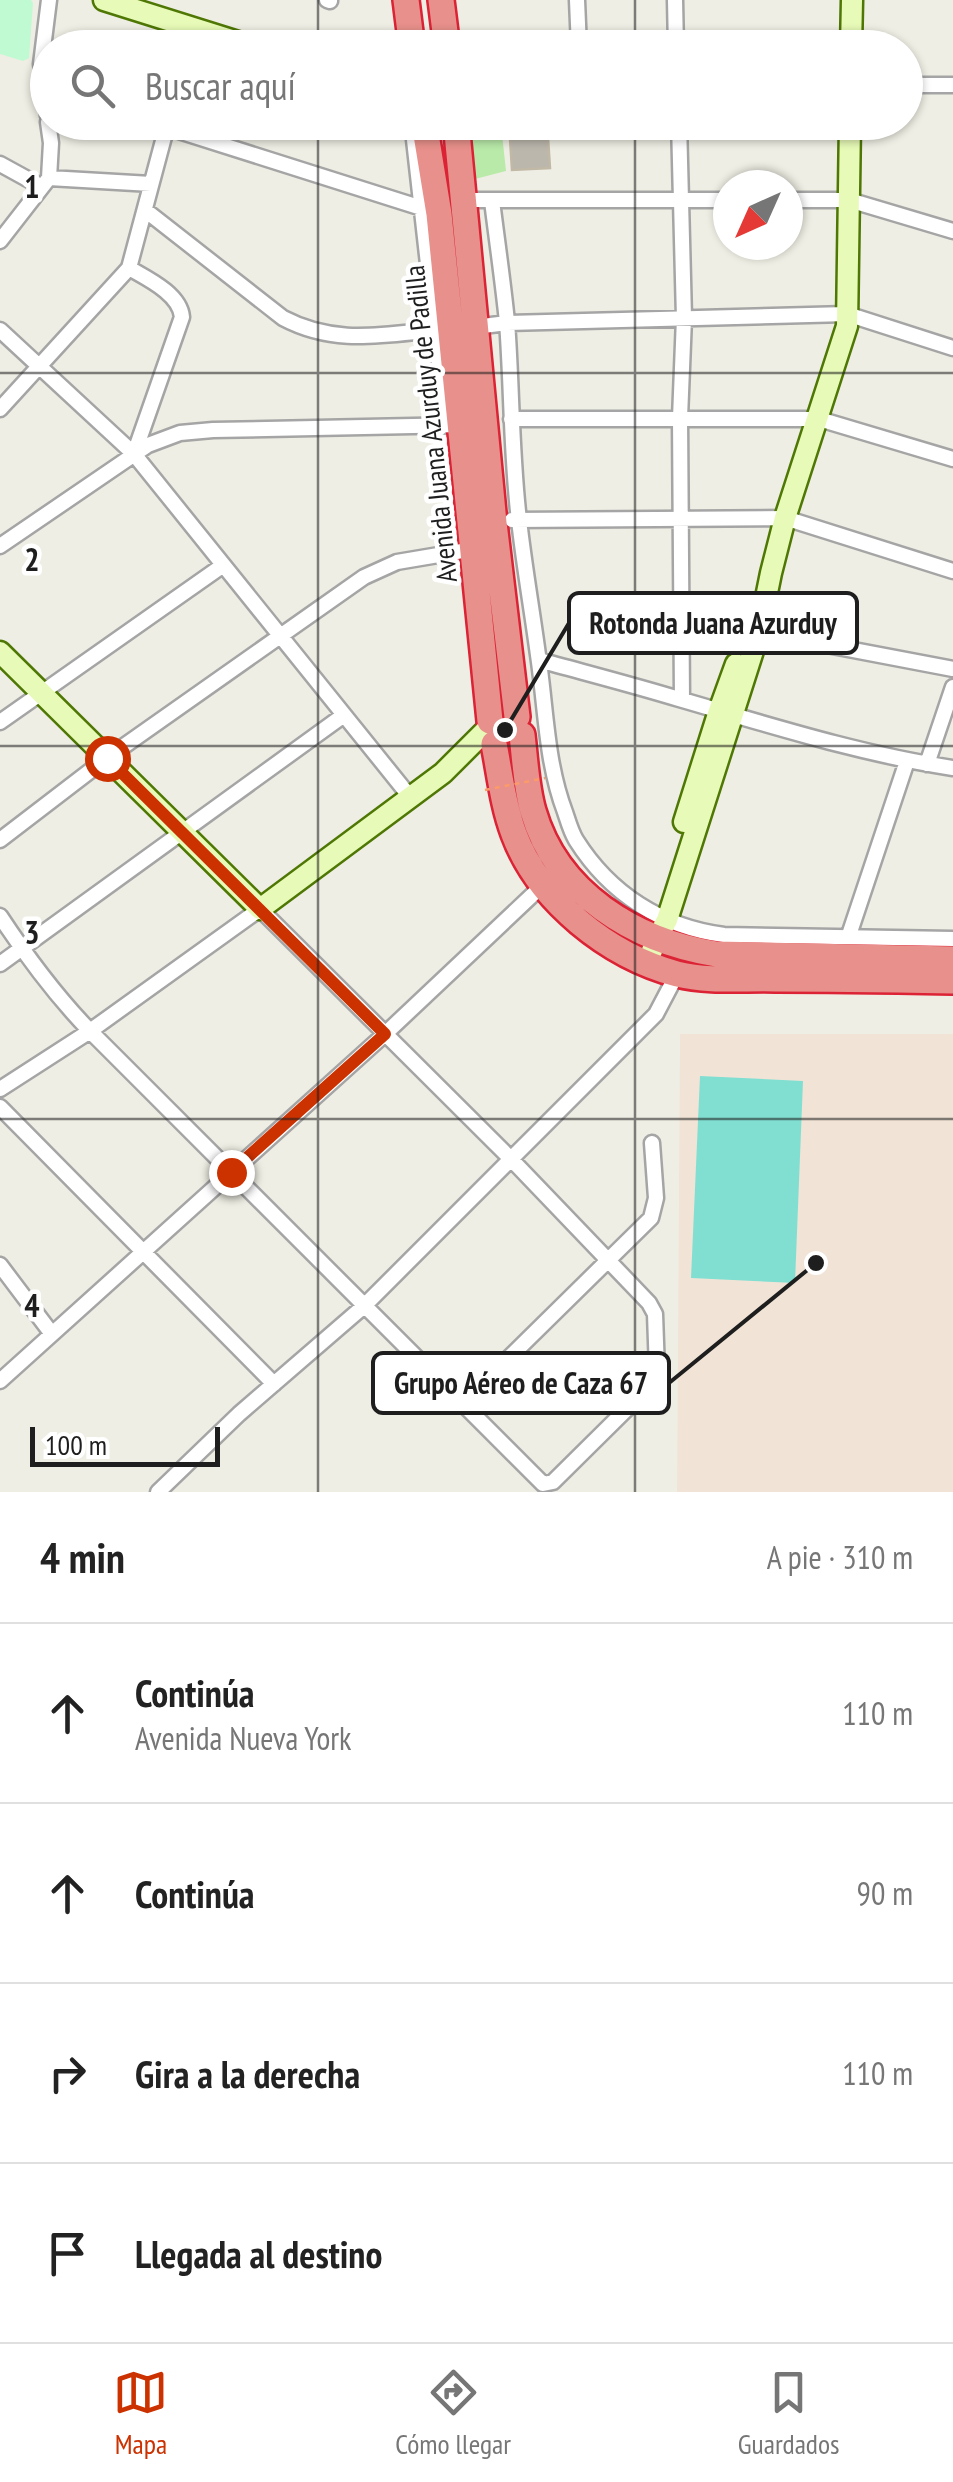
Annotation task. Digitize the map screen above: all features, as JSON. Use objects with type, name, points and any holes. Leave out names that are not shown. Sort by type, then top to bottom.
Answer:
[{"type":"highway","points":[[406,0],[410,30]]},
{"type":"highway","points":[[441,0],[445,30]]},
{"type":"highway","name":"Avenida Juana Azurduy de Padilla","points":[[428,140],[434,179],[430,211],[454,425],[502,735],[556,860],[593,901],[621,922],[659,925],[686,950],[716,954],[848,948],[953,959]]},
{"type":"highway","name":"Avenida Juana Azurduy de Padilla","points":[[458,140],[475,327],[507,521],[504,802],[514,836],[526,858],[567,911],[596,936],[622,953],[677,974],[706,978],[953,981]]},
{"type":"highway","points":[[434,179],[462,189]]},
{"type":"street","points":[[45,30],[49,0]]},
{"type":"street","points":[[104,0],[176,30]]},
{"type":"street","points":[[577,0],[578,30]]},
{"type":"street","points":[[675,0],[676,30]]},
{"type":"street","points":[[851,30],[852,0]]},
{"type":"street","points":[[923,86],[953,85]]},
{"type":"street","points":[[0,240],[45,182],[51,140]]},
{"type":"street","points":[[0,409],[129,268],[163,140]]},
{"type":"street","points":[[213,140],[430,211]]},
{"type":"street","points":[[0,546],[134,454],[180,434],[454,425],[435,330],[430,211],[416,140]]},
{"type":"street","points":[[680,140],[684,318],[680,418],[682,699]]},
{"type":"street","points":[[647,964],[847,326],[850,140]]},
{"type":"street","points":[[0,164],[45,182],[151,184]]},
{"type":"street","points":[[462,189],[492,201],[713,200]]},
{"type":"street","points":[[803,200],[849,200],[953,231]]},
{"type":"street","points":[[492,201],[507,323],[511,419],[507,521],[539,660],[556,788],[575,839],[604,875],[659,925]]},
{"type":"street","points":[[145,210],[301,328],[345,337],[435,330]]},
{"type":"street","points":[[129,268],[174,298],[182,317],[134,454]]},
{"type":"street","points":[[475,327],[848,314],[953,348]]},
{"type":"street","points":[[0,330],[134,454],[410,798]]},
{"type":"street","points":[[511,419],[819,419],[953,458]]},
{"type":"street","points":[[507,521],[786,518],[953,571]]},
{"type":"street","points":[[0,840],[107,758],[379,568],[416,557],[474,550]]},
{"type":"street","points":[[0,722],[222,566]]},
{"type":"street","points":[[726,714],[760,632],[771,573]]},
{"type":"street","points":[[760,632],[953,669]]},
{"type":"street","points":[[0,652],[511,1159],[649,1303],[654,1314],[657,1371],[649,1387],[553,1482],[543,1484],[69,1010],[0,916]]},
{"type":"street","points":[[539,660],[907,762],[953,768]]},
{"type":"street","points":[[926,764],[953,687]]},
{"type":"street","points":[[0,964],[344,715]]},
{"type":"street","points":[[0,1089],[90,1031],[443,773],[502,735]]},
{"type":"street","points":[[907,762],[848,948],[953,939]]},
{"type":"street","points":[[0,1381],[385,1034],[544,884]]},
{"type":"street","points":[[158,1492],[364,1306],[656,1014],[677,974]]},
{"type":"street","points":[[0,1107],[274,1384]]},
{"type":"street","points":[[463,1403],[651,1218],[656,1198],[652,1143]]},
{"type":"street","points":[[0,1265],[52,1334]]},
{"type":"path","points":[[485,790],[544,778]]},
{"type":"shaded area","points":[[680,1034],[953,1034],[953,1492],[677,1492]]},
{"type":"shaded area","points":[[700,1076],[803,1081],[795,1283],[691,1278]]},
{"type":"green space","points":[[0,0],[31,0],[29,58],[23,61],[0,54]]},
{"type":"green space","points":[[469,140],[503,140],[506,171],[475,179]]},
{"type":"building","points":[[510,140],[548,140],[550,168],[512,170]]},
{"type":"place","name":"Rotonda Juana Azurduy","points":[[505,730]]},
{"type":"place","name":"Grupo Aéreo de Caza 67","points":[[816,1263]]},
{"type":"route","points":[[107,758],[385,1034],[231,1172]]}]
